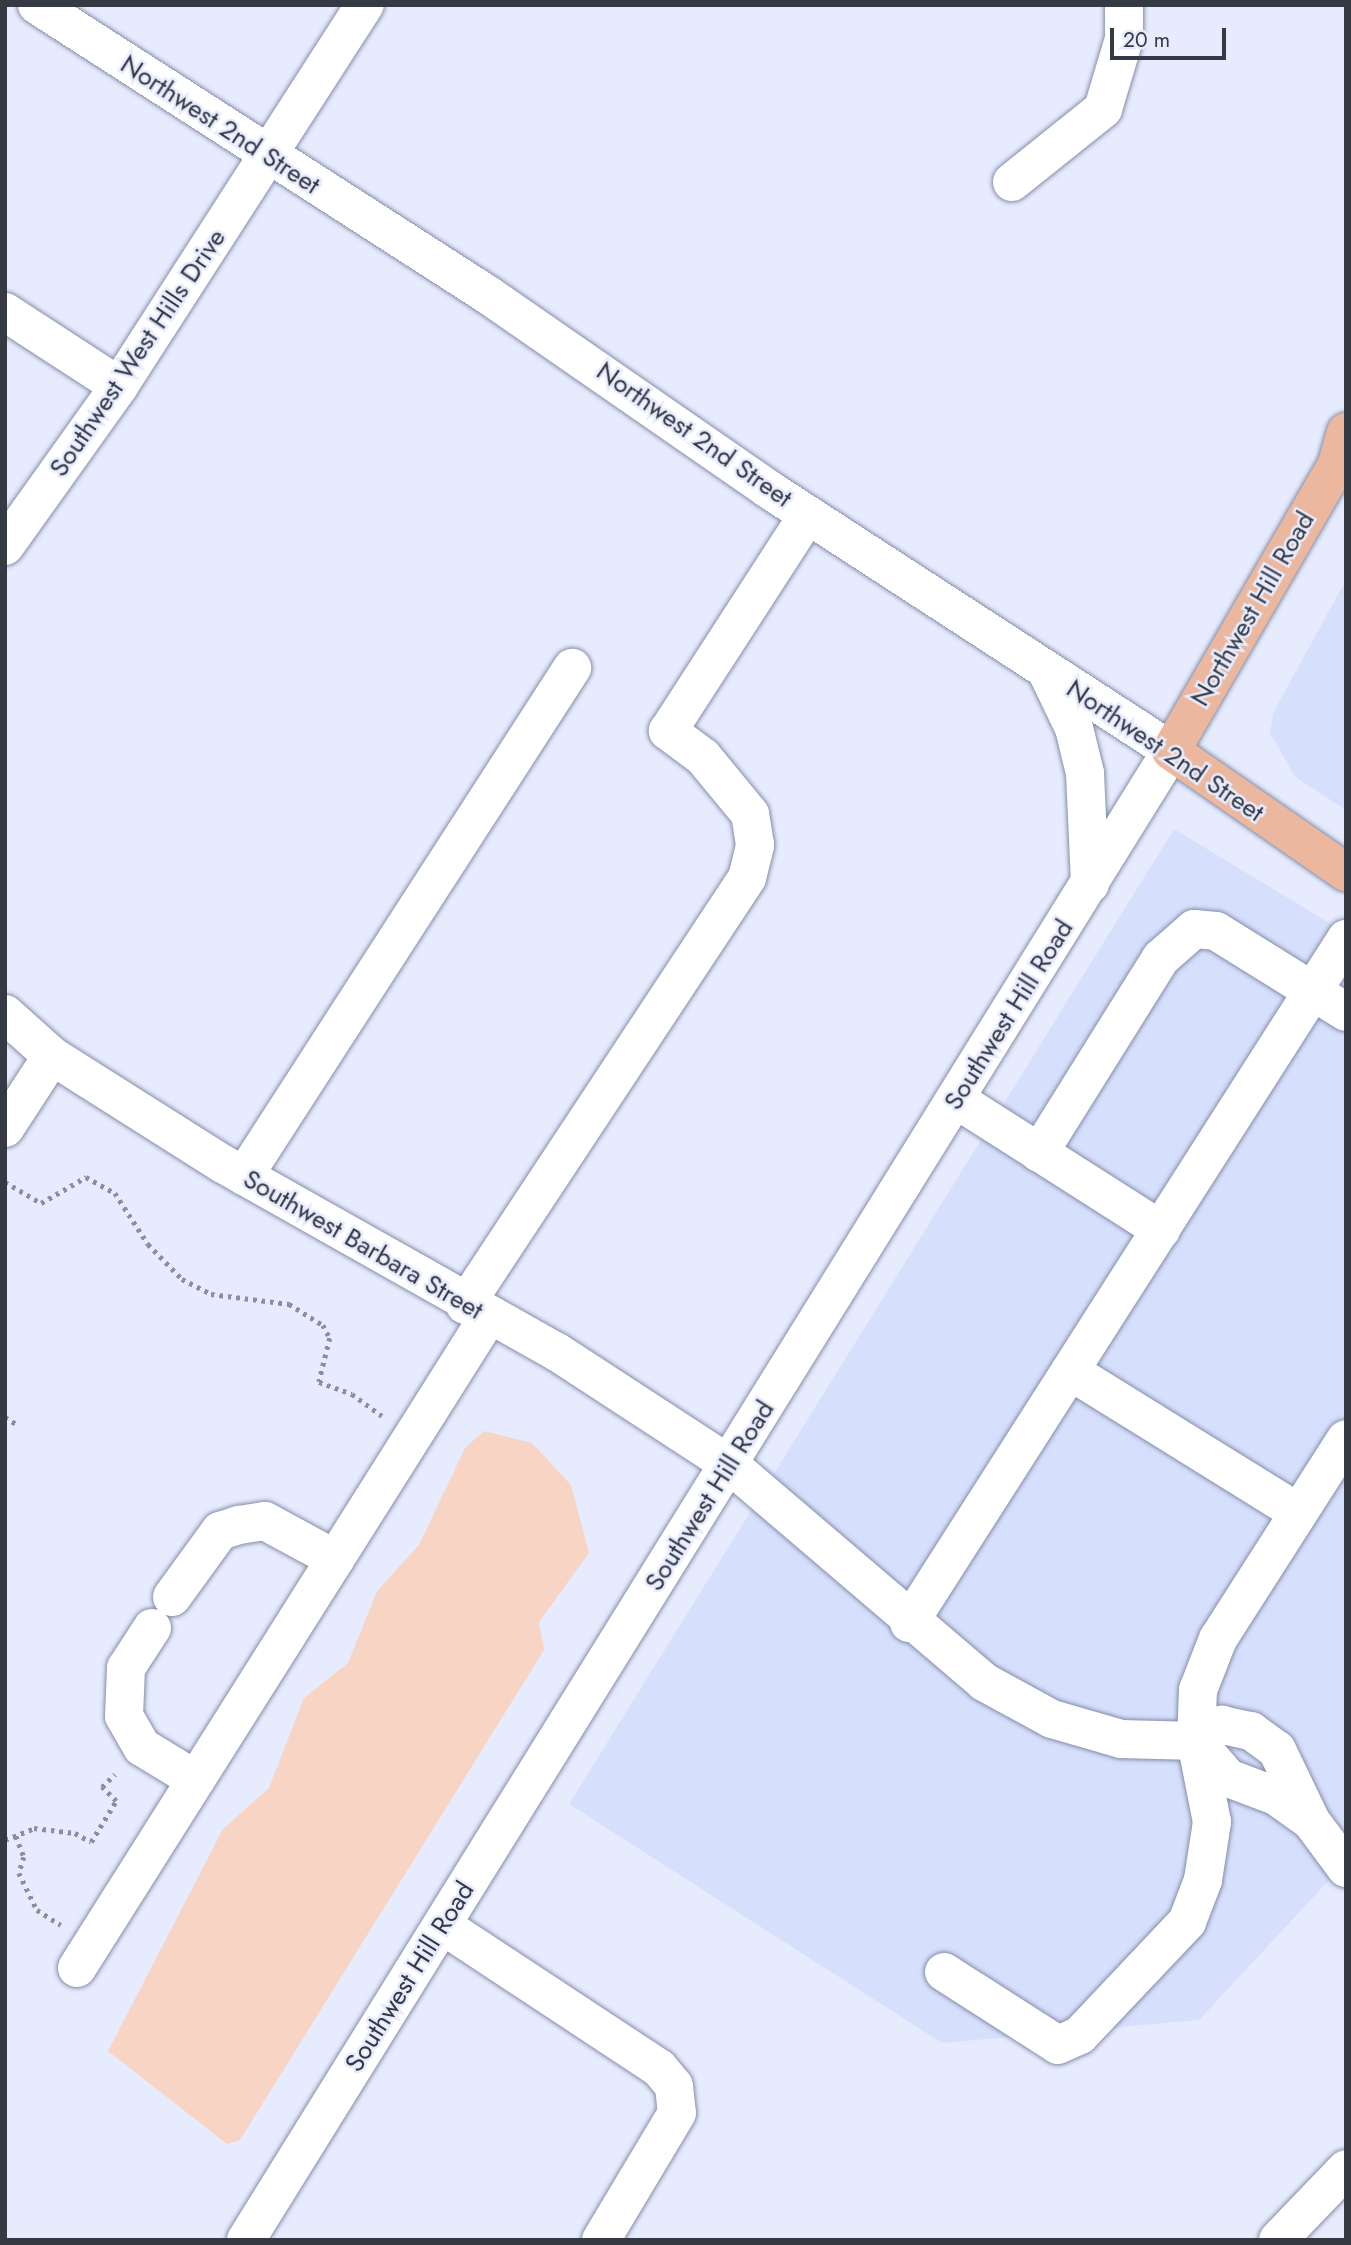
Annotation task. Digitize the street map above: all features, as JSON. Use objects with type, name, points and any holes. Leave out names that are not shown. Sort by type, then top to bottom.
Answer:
[{"type":"main road","name":"Northwest Hill Road","points":[[1171,751],[1343,452]]},
{"type":"main road","name":"Northwest 2nd Street","points":[[1171,751],[1346,872]]},
{"type":"street","name":"Northwest 2nd Street","points":[[37,5],[268,157],[656,405],[808,515],[1171,751]]},
{"type":"street","name":"Southwest West Hills Drive","points":[[5,546],[119,386],[365,5]]},
{"type":"street","points":[[1012,182],[1103,109],[1124,39],[1124,5]]},
{"type":"street","points":[[5,312],[119,386]]},
{"type":"street","points":[[85,1956],[414,1435],[477,1311],[747,878],[755,845],[750,814],[703,757],[668,731],[808,515]]},
{"type":"street","points":[[244,1176],[572,668]]},
{"type":"street","points":[[1046,670],[1074,728],[1084,773],[1090,884]]},
{"type":"street","name":"Southwest Hill Road","points":[[246,2240],[957,1100],[1171,751]]},
{"type":"street","points":[[1039,1153],[1161,958],[1194,929],[1216,931],[1346,1012]]},
{"type":"street","points":[[909,1623],[1346,939]]},
{"type":"street","name":"Southwest Barbara Street","points":[[5,1014],[51,1056],[244,1176],[477,1311],[557,1352],[729,1464],[909,1623],[984,1682],[1052,1719],[1121,1739],[1196,1741]]},
{"type":"street","points":[[5,1128],[51,1056]]},
{"type":"street","points":[[957,1100],[1161,1230]]},
{"type":"street","points":[[1070,1371],[1298,1513]]},
{"type":"street","points":[[944,1972],[1058,2045],[1080,2035],[1188,1922],[1203,1880],[1212,1822],[1196,1741],[1198,1690],[1218,1639],[1346,1438]]},
{"type":"street","points":[[196,1780],[142,1746],[130,1734],[121,1690],[126,1668],[220,1531],[265,1521],[335,1559]]},
{"type":"street","points":[[1196,1741],[1228,1778],[1276,1796],[1311,1821],[1339,1860]]},
{"type":"street","points":[[442,1925],[659,2068],[674,2086],[677,2113],[601,2240]]},
{"type":"street","points":[[1278,2240],[1346,2169]]},
{"type":"path","points":[[5,1182],[41,1203],[86,1177],[115,1194],[148,1244],[182,1279],[211,1294],[289,1304],[323,1325],[330,1338],[320,1382],[352,1394],[414,1435]]},
{"type":"path","points":[[5,1418],[16,1424]]},
{"type":"path","points":[[5,1840],[55,1829],[91,1842],[116,1801],[102,1787],[142,1746]]},
{"type":"path","points":[[16,1836],[23,1857],[19,1873],[37,1910],[85,1956]]},
{"type":"shaded area","points":[[1346,580],[1346,810],[1295,777],[1270,733],[1273,713]]},
{"type":"shaded area","points":[[1174,829],[1346,933],[1346,1862],[1199,2020],[942,2043],[569,1804]]},
{"type":"shaded area","points":[[484,1431],[532,1443],[571,1485],[589,1553],[539,1622],[544,1650],[240,2140],[227,2144],[108,2051],[223,1829],[269,1788],[304,1698],[348,1663],[377,1591],[419,1545],[465,1448]]}]
